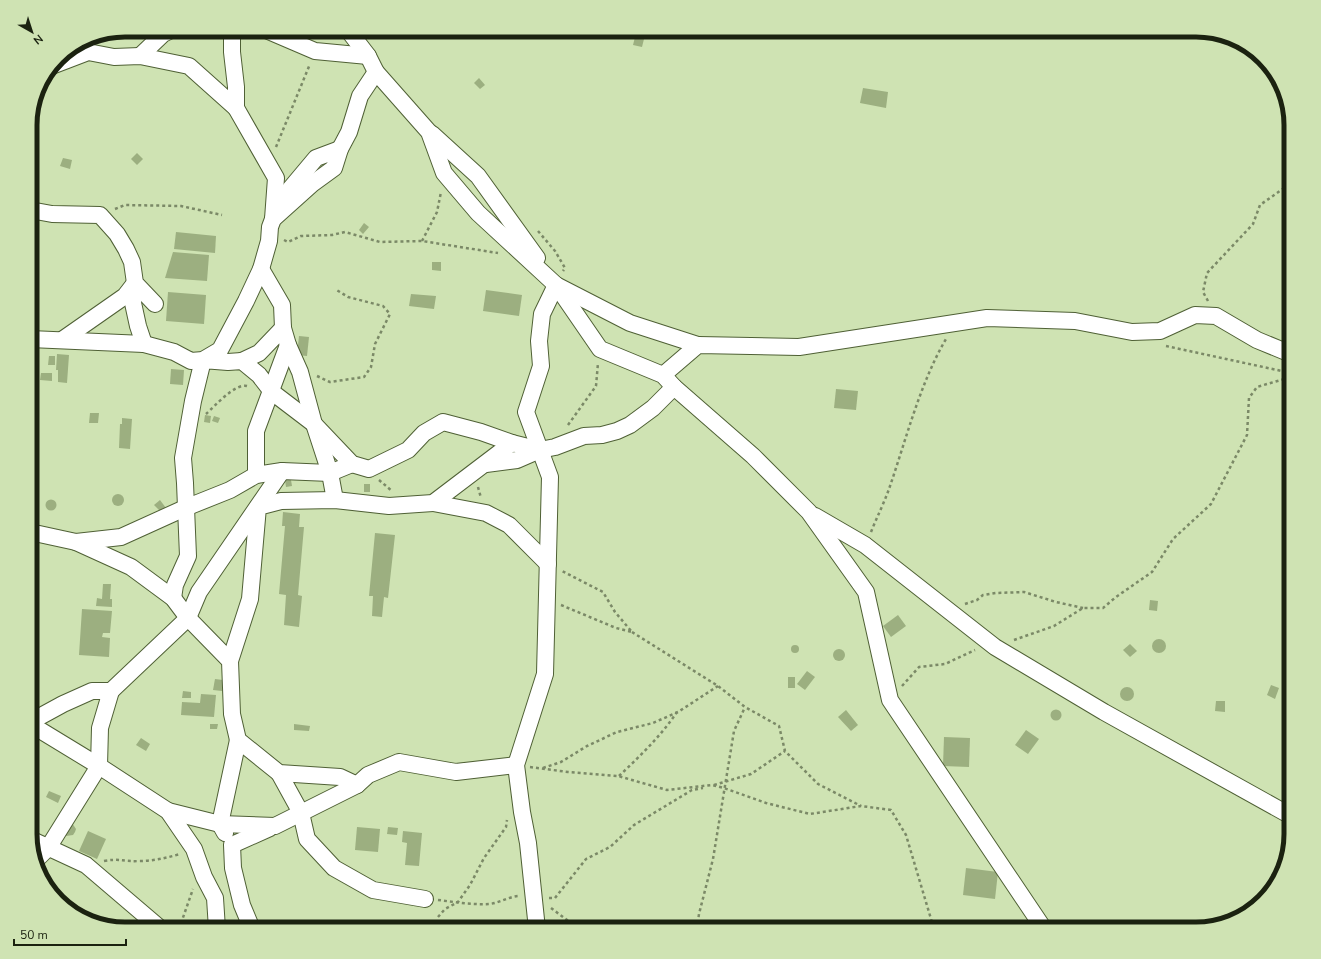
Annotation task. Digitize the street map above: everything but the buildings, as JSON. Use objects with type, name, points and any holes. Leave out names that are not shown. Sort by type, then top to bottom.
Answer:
[{"type":"street","points":[[140,56],[160,37]]},
{"type":"street","points":[[232,37],[236,108]]},
{"type":"street","points":[[282,37],[315,51],[368,56]]},
{"type":"street","points":[[353,37],[368,56],[376,72],[429,132],[478,176],[600,349],[663,375],[674,387],[753,456],[809,512],[866,592],[890,700],[1039,922]]},
{"type":"street","points":[[66,60],[88,52],[114,57],[140,56],[189,66],[236,108],[276,178],[269,241],[261,269],[220,350],[203,360],[183,458],[188,556],[175,585],[173,598]]},
{"type":"street","points":[[271,223],[312,184],[334,168],[340,149],[349,132],[360,96],[376,72]]},
{"type":"street","points":[[429,132],[444,173],[478,212],[556,285],[630,323],[698,345],[799,347],[987,318],[1075,321],[1132,332],[1160,331],[1195,315],[1216,316],[1258,340],[1284,351]]},
{"type":"street","points":[[37,211],[52,214],[100,216],[117,234],[132,262],[136,283],[133,303],[144,344]]},
{"type":"street","points":[[261,269],[282,305],[283,328],[300,372],[314,424],[330,473],[335,500]]},
{"type":"street","points":[[136,283],[155,304]]},
{"type":"street","points":[[62,340],[125,296],[136,283]]},
{"type":"street","points":[[536,922],[528,843],[522,812],[516,765],[545,674],[550,477],[548,448],[526,412],[541,366],[539,341],[542,314],[556,285]]},
{"type":"street","points":[[37,339],[144,344],[174,352],[191,361],[203,360],[228,362],[242,361],[259,353],[283,328]]},
{"type":"street","points":[[256,475],[256,431],[272,392],[288,344]]},
{"type":"street","points":[[663,375],[698,345]]},
{"type":"street","points":[[242,361],[259,375],[272,392],[314,424],[352,464],[369,469],[408,450],[424,432],[444,422],[481,432],[512,443],[548,448]]},
{"type":"street","points":[[485,464],[517,460],[584,436],[617,432],[630,425],[653,408],[674,387]]},
{"type":"street","points":[[433,503],[512,443]]},
{"type":"street","points":[[76,542],[121,537],[185,508],[230,490],[256,475],[282,471],[330,473],[352,464]]},
{"type":"street","points":[[40,856],[48,848],[99,766],[100,728],[111,691],[188,618],[199,592],[282,471]]},
{"type":"street","points":[[258,506],[281,501],[335,500],[389,506],[433,503],[486,513],[509,525],[548,564]]},
{"type":"street","points":[[249,922],[242,905],[233,868],[232,845],[220,824],[238,740],[232,714],[230,661],[250,599],[258,506]]},
{"type":"street","points":[[809,512],[866,545],[995,647],[1104,712],[1284,812]]},
{"type":"street","points":[[37,534],[76,542],[130,567],[173,598],[188,618],[230,661]]},
{"type":"street","points":[[37,719],[63,704],[92,691],[111,691]]},
{"type":"street","points":[[37,727],[168,811],[220,824],[275,826]]},
{"type":"street","points":[[238,740],[279,773],[301,813],[307,840],[334,868],[373,890],[425,899]]},
{"type":"street","points":[[232,845],[275,826],[357,785],[368,775],[399,762],[456,772],[516,765]]},
{"type":"street","points":[[279,773],[340,777],[357,785]]},
{"type":"street","points":[[168,811],[194,849],[204,877],[215,898],[217,922]]},
{"type":"street","points":[[38,843],[86,865],[153,922]]},
{"type":"path","points":[[275,151],[315,51]]},
{"type":"path","points":[[422,241],[437,212],[444,173]]},
{"type":"path","points":[[1216,316],[1203,292],[1207,273],[1253,224],[1260,205],[1284,188]]},
{"type":"path","points":[[100,216],[125,205],[181,206],[222,215]]},
{"type":"path","points":[[271,223],[275,238],[288,242],[301,236],[332,235],[345,232],[380,242],[422,241],[498,253],[503,257]]},
{"type":"path","points":[[300,372],[308,372],[330,382],[364,377],[371,367],[375,344],[390,314],[383,306],[348,297],[335,289]]},
{"type":"path","points":[[866,545],[889,491],[916,407],[938,352],[955,323]]},
{"type":"path","points":[[1162,345],[1284,371]]},
{"type":"path","points":[[548,448],[572,419],[596,386],[600,349]]},
{"type":"path","points":[[948,609],[977,600],[983,595],[1024,592],[1056,602],[1083,608],[1103,608],[1152,572],[1173,539],[1211,504],[1248,436],[1249,398],[1257,387],[1284,378]]},
{"type":"path","points":[[188,430],[229,393],[244,386],[272,392]]},
{"type":"path","points":[[369,469],[379,480],[410,504]]},
{"type":"path","points":[[472,474],[478,486],[486,513]]},
{"type":"path","points":[[548,564],[603,592],[615,612],[632,632],[718,686],[745,707],[779,726],[785,751],[818,784],[861,806]]},
{"type":"path","points":[[547,599],[616,628],[632,632]]},
{"type":"path","points":[[890,700],[919,667],[945,664],[983,646],[995,647],[1054,626],[1083,608]]},
{"type":"path","points":[[541,769],[561,762],[587,746],[617,732],[653,723],[678,712],[718,686]]},
{"type":"path","points":[[698,922],[713,859],[734,731],[745,707]]},
{"type":"path","points":[[618,776],[642,754],[668,726],[678,712]]},
{"type":"path","points":[[425,899],[491,904],[515,896],[555,898],[586,859],[610,848],[634,825],[692,790],[751,774],[785,751]]},
{"type":"path","points":[[516,765],[541,769],[618,776],[667,790],[712,785],[766,803],[810,814],[861,806],[891,810],[906,836],[932,922]]},
{"type":"path","points":[[438,922],[438,917],[445,909],[458,902],[470,885],[484,858],[506,827],[508,814]]},
{"type":"path","points":[[86,865],[115,859],[138,861],[163,859],[194,849]]},
{"type":"path","points":[[181,922],[192,890],[204,877]]},
{"type":"path","points":[[534,896],[569,922]]}]
